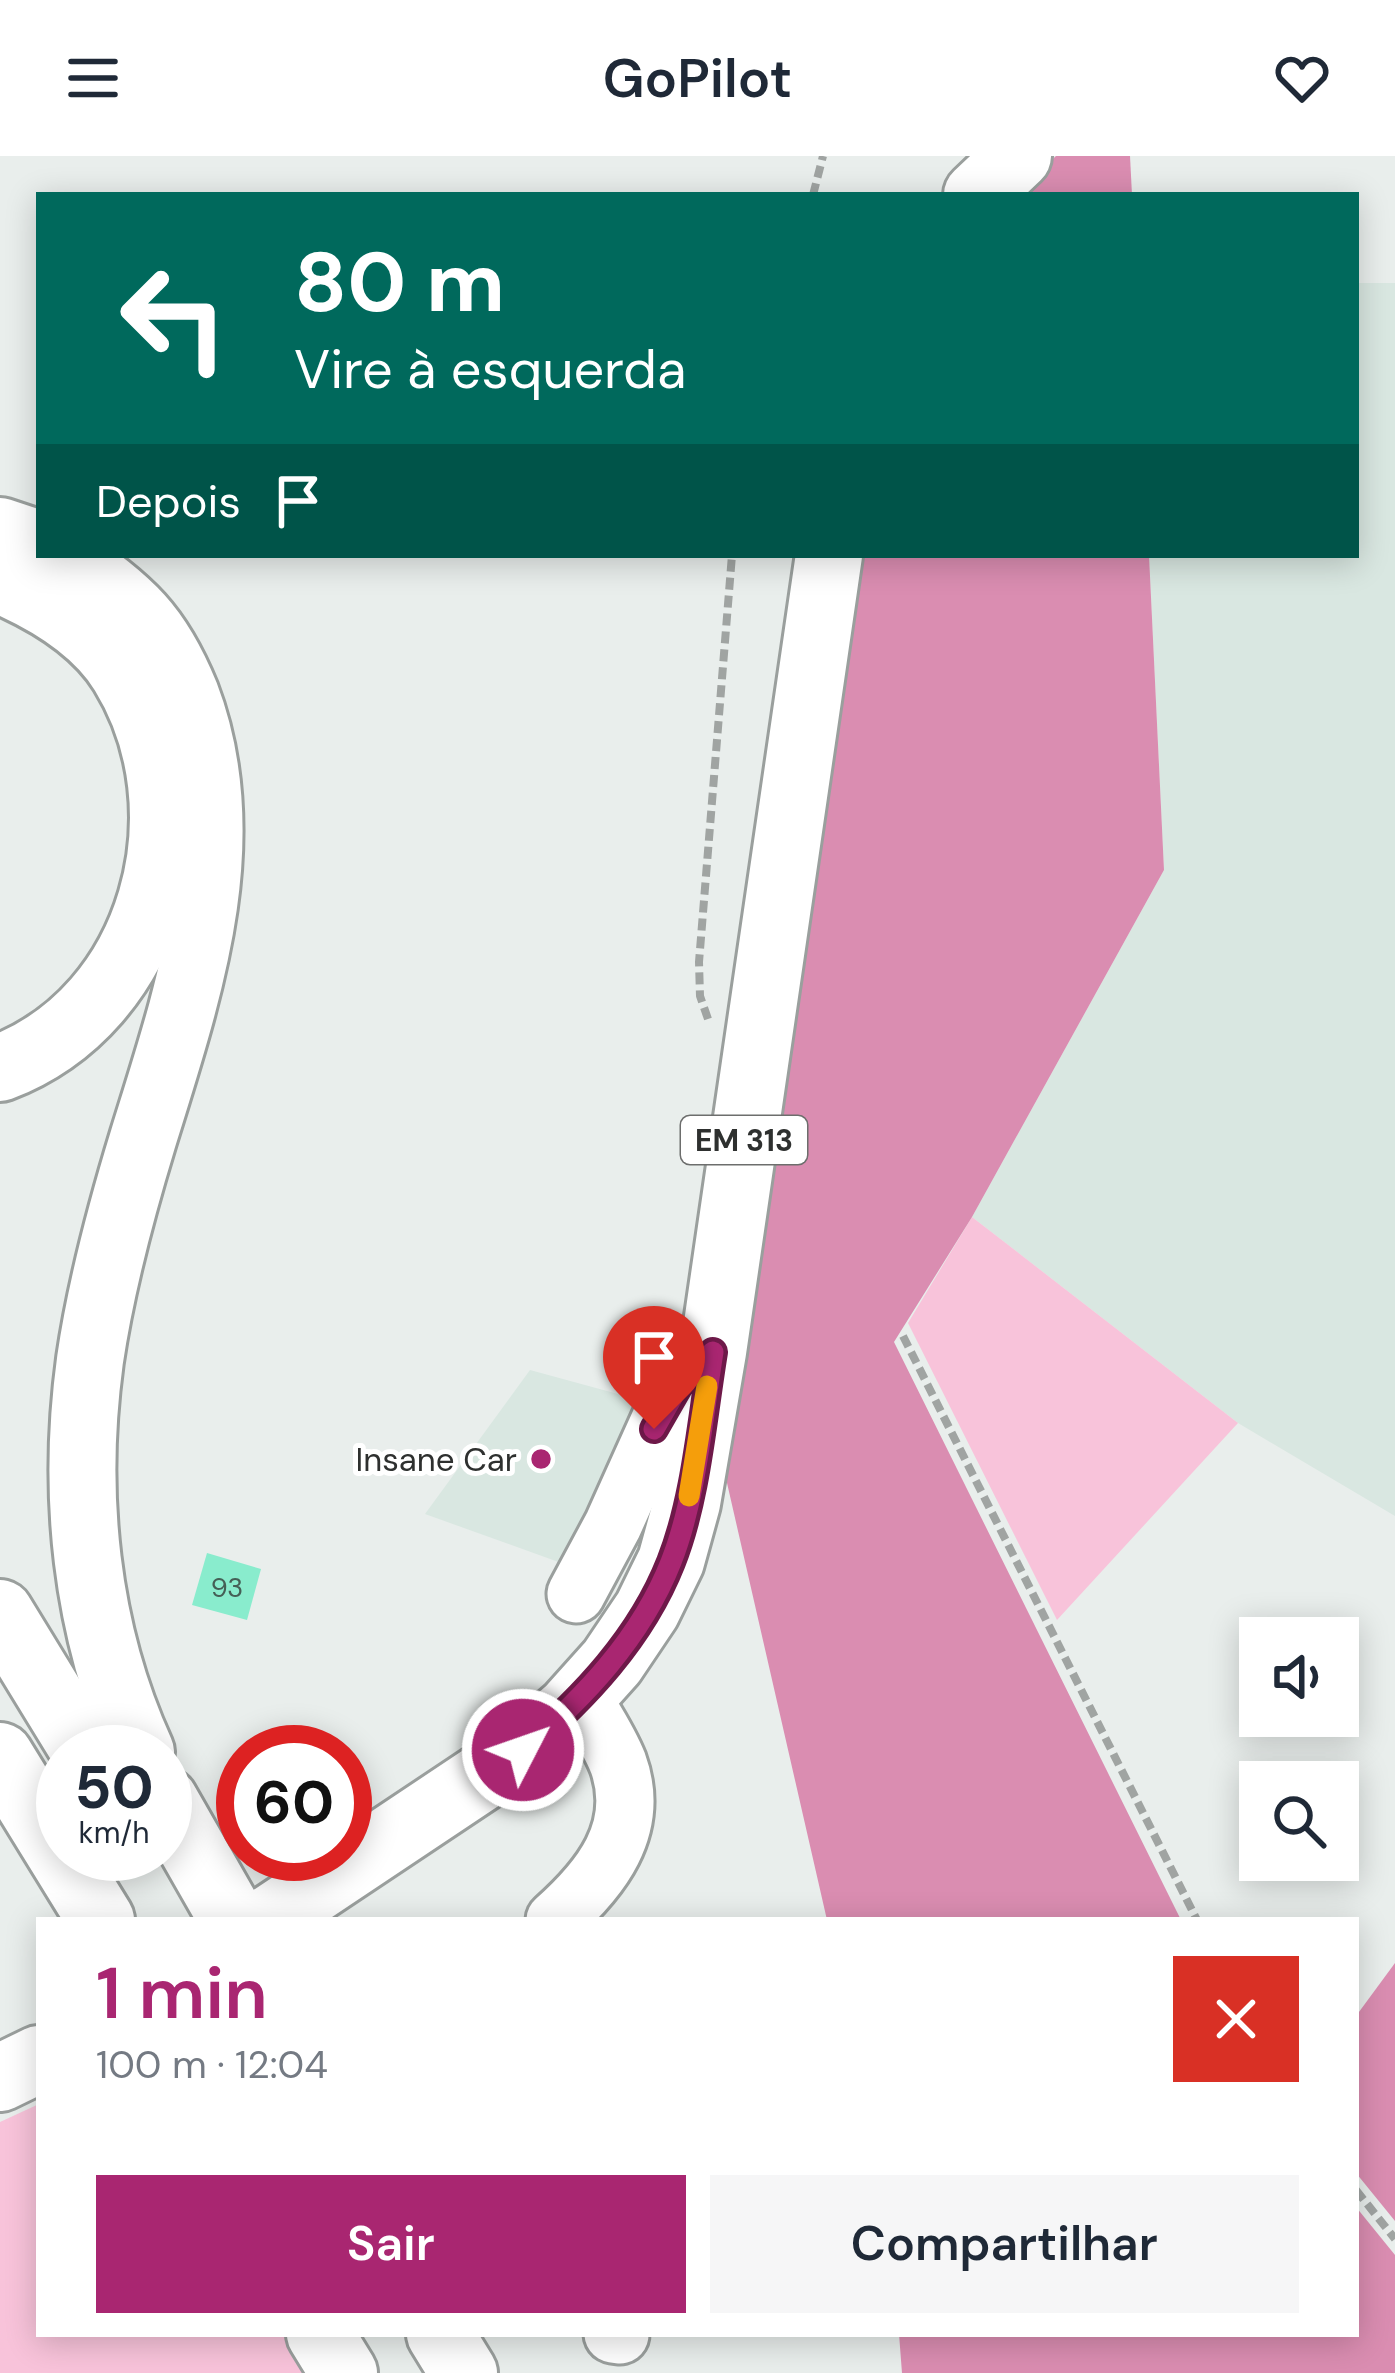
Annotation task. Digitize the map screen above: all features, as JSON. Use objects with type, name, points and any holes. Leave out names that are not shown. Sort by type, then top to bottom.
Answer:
[{"type":"main road","points":[[980,192],[1018,156]]},
{"type":"main road","points":[[0,531],[36,543]]},
{"type":"main road","points":[[66,558],[119,597],[143,620],[165,652],[194,716],[209,791],[211,832],[200,934],[108,1266],[84,1409],[82,1503],[94,1604],[131,1725]]},
{"type":"main road","name":"EM 313","points":[[284,1910],[523,1750],[612,1662],[647,1610],[671,1561],[687,1503],[713,1352],[829,558]]},
{"type":"main road","points":[[0,580],[59,610],[121,670],[159,761],[164,823],[154,890],[132,947],[111,981],[61,1033],[0,1068]]},
{"type":"main road","points":[[0,1613],[68,1725]]},
{"type":"main road","points":[[0,1756],[98,1917]]},
{"type":"main road","points":[[0,1821],[60,1917]]},
{"type":"main road","points":[[192,1848],[231,1917]]},
{"type":"main road","points":[[163,1881],[185,1917]]},
{"type":"main road","points":[[0,2078],[36,2061]]},
{"type":"main road","points":[[322,2337],[344,2373]]},
{"type":"main road","points":[[357,2337],[379,2373]]},
{"type":"main road","points":[[442,2337],[464,2373]]},
{"type":"main road","points":[[474,2337],[495,2373]]},
{"type":"street","points":[[577,1594],[670,1396],[713,1352]]},
{"type":"street","points":[[557,1917],[603,1870],[620,1834],[623,1812],[620,1769],[581,1696]]},
{"type":"path","points":[[814,192],[823,156]]},
{"type":"path","points":[[731,558],[698,986],[712,1027],[753,1077]]},
{"type":"path","points":[[903,1336],[1195,1917]]},
{"type":"path","points":[[1359,2194],[1395,2239]]},
{"type":"shaded area","points":[[1056,156],[1130,156],[1132,192],[1017,192]]},
{"type":"shaded area","points":[[1359,283],[1395,283],[1395,1516],[1238,1423],[972,1217],[1164,870],[1149,558],[1359,558]]},
{"type":"shaded area","points":[[848,558],[1149,558],[1164,870],[972,1217],[894,1342],[1180,1917],[826,1917],[719,1448]]},
{"type":"shaded area","points":[[972,1217],[1238,1423],[1057,1620],[908,1323]]},
{"type":"shaded area","points":[[530,1370],[640,1400],[564,1564],[425,1514]]},
{"type":"shaded area","points":[[1395,1963],[1395,2221],[1359,2177],[1359,2012]]},
{"type":"shaded area","points":[[36,2105],[36,2337],[287,2337],[310,2373],[0,2373],[0,2122]]},
{"type":"shaded area","points":[[1359,2211],[1395,2255],[1395,2373],[902,2373],[899,2337],[1359,2337]]},
{"type":"building","points":[[207,1553],[261,1569],[247,1620],[192,1605]]},
{"type":"slow traffic","points":[[689,1496],[707,1386]]},
{"type":"place","name":"Insane Car","points":[[541,1459]]},
{"type":"route","points":[[523,1750],[569,1710],[612,1662],[647,1610],[671,1561],[687,1503],[713,1352],[670,1396],[654,1429]]}]
